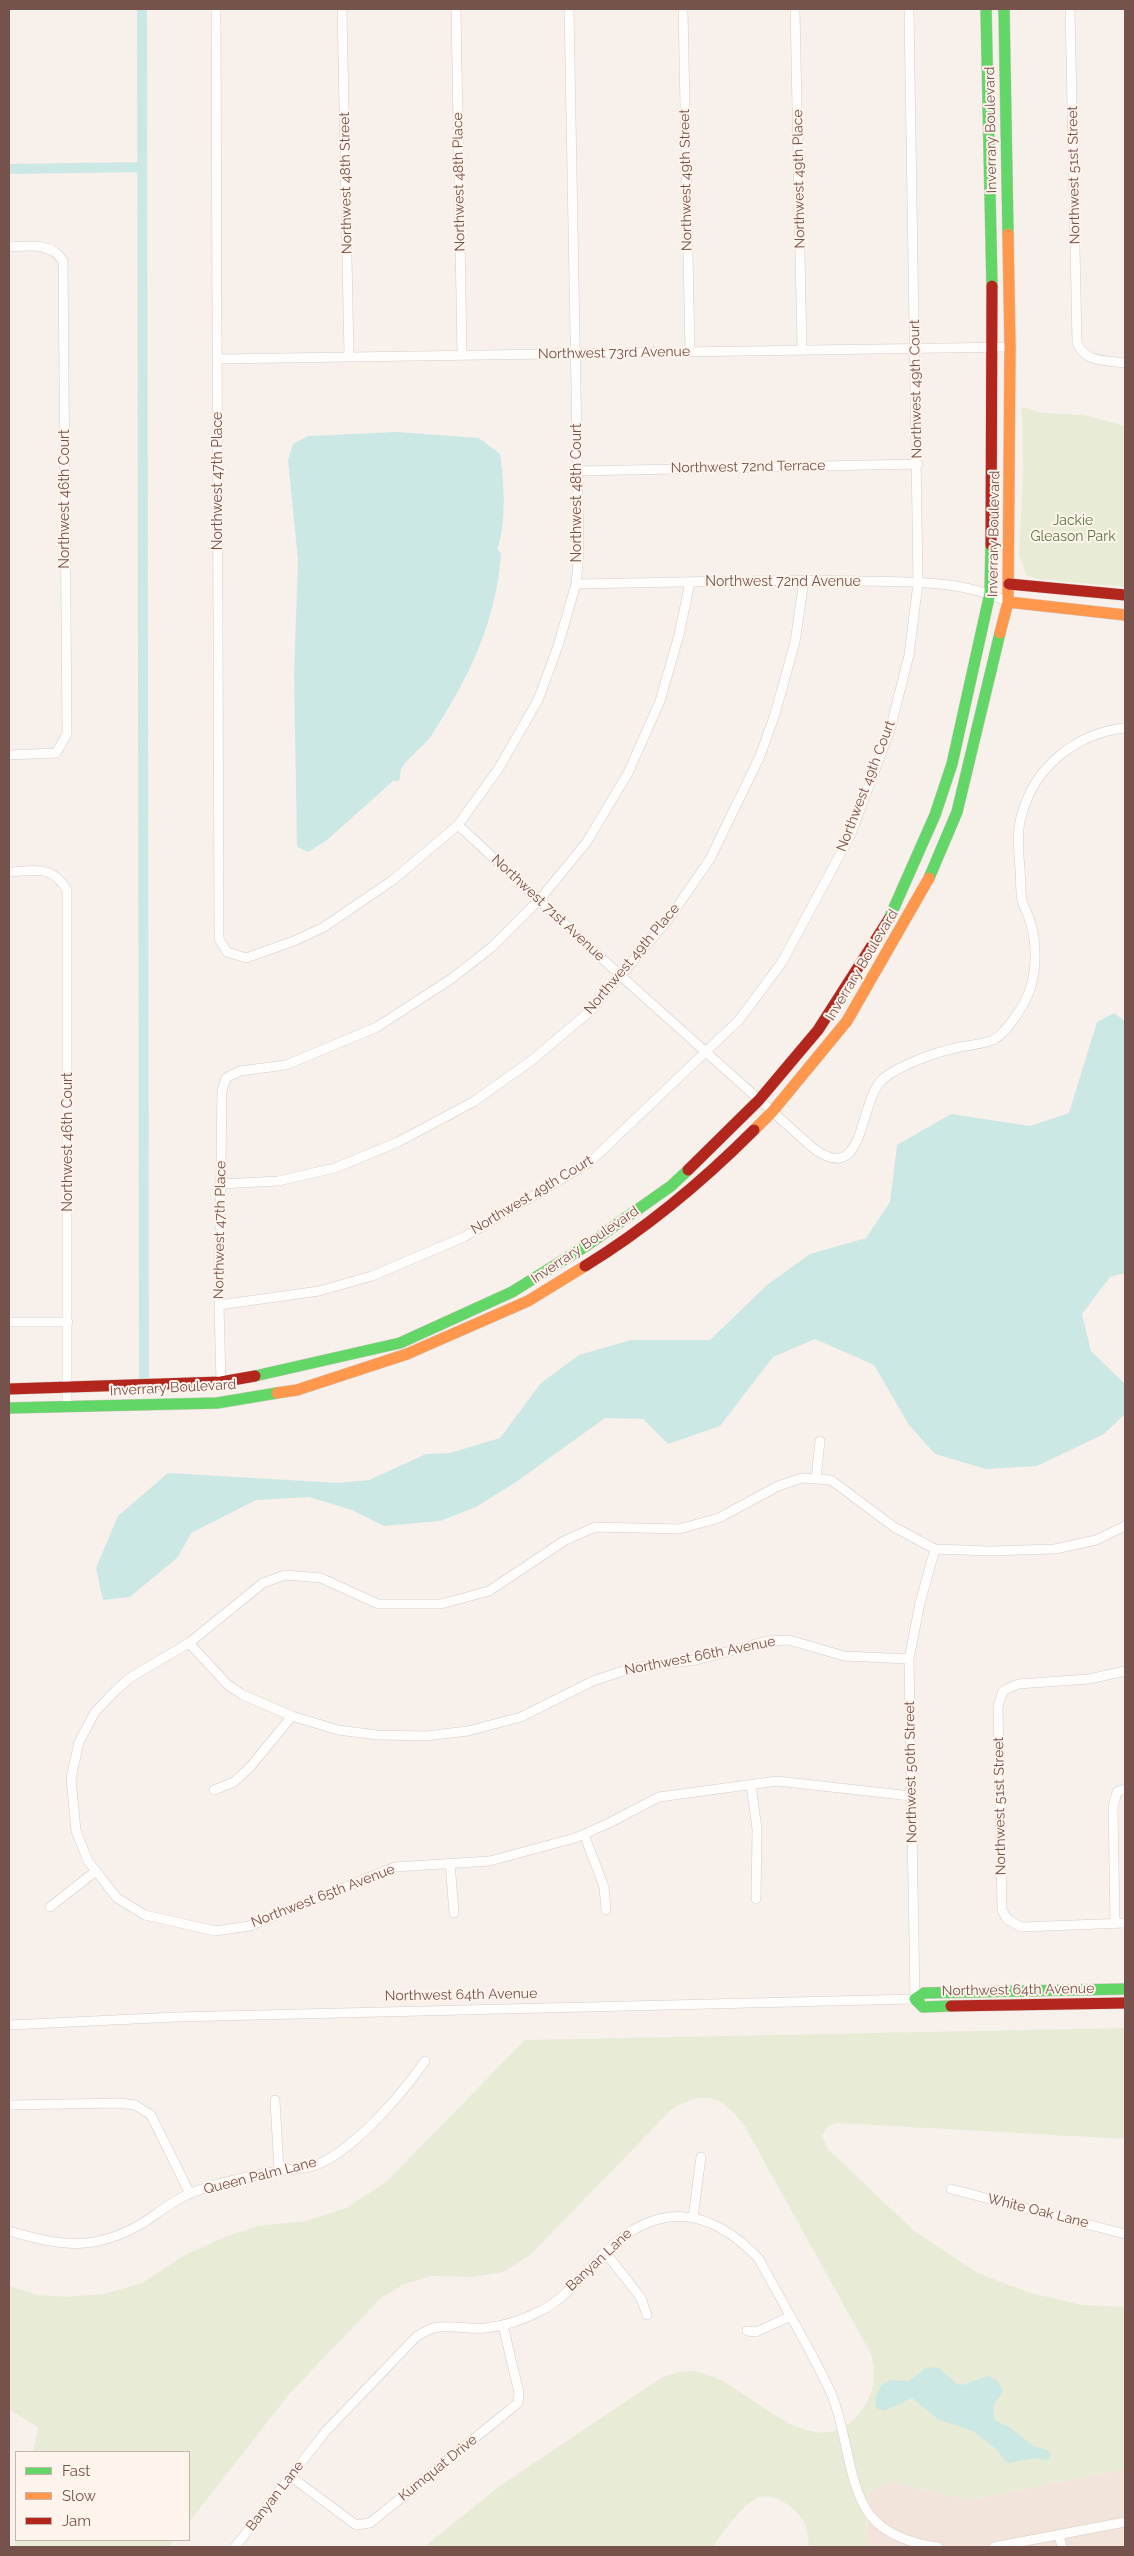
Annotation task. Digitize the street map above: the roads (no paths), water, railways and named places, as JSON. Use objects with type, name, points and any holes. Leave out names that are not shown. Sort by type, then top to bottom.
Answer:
[{"type":"street","name":"Northwest 47th Place","points":[[216,9],[219,939],[227,952]]},
{"type":"street","name":"Northwest 48th Street","points":[[342,9],[349,357]]},
{"type":"street","name":"Northwest 48th Place","points":[[456,9],[462,355]]},
{"type":"street","name":"Northwest 48th Court","points":[[227,952],[246,958],[294,941],[324,927],[393,880],[458,825],[499,768],[538,700],[558,646],[576,584],[580,552],[568,9]]},
{"type":"street","name":"Northwest 49th Street","points":[[683,9],[690,352]]},
{"type":"street","name":"Northwest 49th Place","points":[[796,9],[802,350]]},
{"type":"street","name":"Northwest 49th Court","points":[[219,1305],[319,1291],[372,1276],[464,1237],[590,1162],[740,1020],[782,962],[850,836],[890,730],[909,655],[918,583],[918,464],[909,9]]},
{"type":"street","name":"Inverrary Boulevard","points":[[9,1390],[222,1382],[288,1370],[400,1343],[512,1292],[586,1246],[671,1186],[759,1100],[818,1030],[892,912],[935,815],[952,764],[990,593],[993,347],[986,9]]},
{"type":"street","name":"Inverrary Boulevard","points":[[9,1408],[217,1403],[297,1390],[407,1354],[528,1300],[600,1256],[698,1183],[772,1112],[847,1021],[926,887],[957,812],[1008,602],[1010,347],[1004,9]]},
{"type":"street","name":"Northwest 51st Street","points":[[1070,9],[1077,342],[1080,350],[1089,358],[1125,363]]},
{"type":"street","name":"Northwest 46th Court","points":[[9,247],[38,246],[57,251],[63,261],[67,704],[67,734],[61,748],[56,753],[47,755],[9,755]]},
{"type":"street","name":"Northwest 73rd Avenue","points":[[218,360],[916,347],[1010,347]]},
{"type":"street","name":"Northwest 72nd Terrace","points":[[579,471],[918,464]]},
{"type":"street","name":"Northwest 49th Place","points":[[221,1184],[278,1181],[335,1168],[398,1142],[473,1102],[531,1061],[589,1012],[668,920],[710,859],[760,756],[775,714],[795,642],[804,580]]},
{"type":"street","name":"Northwest 72nd Avenue","points":[[576,584],[804,580],[918,583],[990,593],[1008,602]]},
{"type":"street","points":[[540,899],[586,843],[628,773],[660,701],[679,635],[690,582]]},
{"type":"street","points":[[990,593],[1009,584],[1125,596]]},
{"type":"street","points":[[1008,602],[1024,606],[1125,615]]},
{"type":"street","name":"Northwest 71st Avenue","points":[[458,825],[772,1112],[825,1157],[839,1159],[849,1154],[857,1144],[870,1099],[883,1079],[901,1068],[956,1048],[993,1040],[1015,1018],[1029,992],[1035,964],[1031,924],[1022,900],[1018,842],[1022,814],[1035,784],[1052,761],[1075,743],[1104,730],[1125,728]]},
{"type":"street","name":"Northwest 46th Court","points":[[9,872],[50,871],[59,877],[67,890],[67,1408]]},
{"type":"street","name":"Northwest 47th Place","points":[[222,1382],[219,1305],[222,1090],[226,1078],[240,1071],[286,1065],[376,1027],[451,979],[492,947],[540,899]]},
{"type":"street","points":[[9,1322],[68,1322]]},
{"type":"street","points":[[820,1441],[816,1479],[831,1480],[894,1527],[935,1549],[989,1551],[1055,1549],[1096,1540],[1125,1526]]},
{"type":"street","name":"Northwest 65th Avenue","points":[[816,1479],[802,1478],[778,1486],[719,1518],[680,1529],[595,1527],[564,1541],[489,1591],[441,1604],[378,1604],[322,1578],[285,1575],[263,1583],[189,1643],[130,1677],[96,1712],[79,1742],[71,1778],[71,1801],[76,1831],[88,1861],[117,1898],[144,1915],[215,1931],[249,1926],[395,1867],[490,1861],[584,1834],[659,1797],[777,1781],[911,1796]]},
{"type":"street","name":"Northwest 50th Street","points":[[915,1999],[909,1659],[920,1603],[935,1549]]},
{"type":"street","name":"Northwest 66th Avenue","points":[[189,1643],[228,1685],[243,1695],[292,1716],[338,1730],[377,1735],[425,1736],[468,1732],[521,1718],[592,1681],[632,1668],[696,1660],[767,1641],[789,1640],[844,1656],[909,1659]]},
{"type":"street","name":"Northwest 51st Street","points":[[1115,1924],[1021,1927],[1007,1919],[1002,1910],[998,1706],[1003,1692],[1018,1684],[1089,1679],[1125,1670]]},
{"type":"street","points":[[214,1790],[234,1782],[251,1766],[292,1716]]},
{"type":"street","points":[[751,1784],[757,1829],[756,1898]]},
{"type":"street","points":[[1121,1791],[1113,1807],[1115,1924],[1125,1923]]},
{"type":"street","points":[[584,1834],[604,1887],[606,1910]]},
{"type":"street","points":[[450,1864],[454,1913]]},
{"type":"street","points":[[50,1908],[96,1871]]},
{"type":"street","name":"Northwest 64th Avenue","points":[[9,2025],[186,2016],[915,1999],[924,1993],[1125,1989]]},
{"type":"street","name":"Northwest 64th Avenue","points":[[915,1999],[922,2007],[1125,2003]]},
{"type":"street","name":"Queen Palm Lane","points":[[9,2231],[50,2243],[69,2245],[99,2243],[127,2232],[190,2194],[231,2180],[313,2166],[355,2140],[413,2078],[425,2061]]},
{"type":"street","points":[[275,2100],[279,2171]]},
{"type":"street","points":[[9,2105],[120,2103],[135,2105],[151,2115],[190,2194]]},
{"type":"street","points":[[693,2218],[701,2157]]},
{"type":"street","name":"White Oak Lane","points":[[951,2189],[1125,2234]]},
{"type":"street","name":"Banyan Lane","points":[[235,2547],[326,2431],[416,2337],[433,2328],[486,2328],[503,2325],[542,2310],[571,2288],[604,2252],[637,2226],[674,2217],[693,2218],[710,2222],[742,2240],[759,2259],[831,2393],[845,2438],[858,2493],[871,2516],[886,2529],[908,2540],[933,2547]]},
{"type":"street","points":[[604,2252],[641,2298],[647,2315]]},
{"type":"street","points":[[747,2331],[756,2332],[789,2317]]},
{"type":"street","name":"Kumquat Drive","points":[[290,2476],[356,2525],[370,2523],[518,2404],[519,2393],[503,2325]]},
{"type":"street","points":[[994,2547],[1125,2522]]},
{"type":"street","points":[[1059,2535],[1062,2547]]},
{"type":"water","points":[[397,432],[479,438],[500,454],[503,476],[503,516],[497,549],[501,553],[494,602],[478,649],[457,693],[431,736],[403,767],[399,781],[393,781],[327,840],[308,852],[297,847],[294,674],[298,560],[288,460],[293,444],[308,436]]},
{"type":"water","points":[[1114,1013],[1125,1021],[1125,1273],[1110,1277],[1082,1314],[1091,1351],[1125,1384],[1125,1414],[1104,1434],[1037,1466],[986,1469],[935,1454],[909,1425],[874,1365],[815,1339],[773,1357],[720,1426],[668,1444],[643,1419],[605,1418],[516,1482],[476,1507],[440,1521],[384,1526],[352,1510],[309,1497],[256,1500],[191,1533],[178,1557],[130,1597],[103,1600],[96,1568],[118,1516],[168,1473],[338,1483],[369,1480],[426,1454],[450,1453],[500,1438],[541,1383],[579,1355],[631,1340],[710,1340],[767,1285],[810,1254],[866,1238],[890,1202],[897,1145],[951,1114],[1030,1126],[1069,1113],[1097,1022]]},
{"type":"water","points":[[927,2367],[939,2368],[957,2384],[962,2385],[988,2376],[998,2381],[1003,2392],[994,2404],[994,2420],[1009,2427],[1034,2446],[1047,2450],[1051,2455],[1048,2460],[1035,2458],[1009,2463],[1005,2461],[997,2450],[973,2431],[939,2420],[912,2398],[884,2411],[876,2408],[875,2399],[881,2385],[890,2380],[909,2381]]},
{"type":"waterway","points":[[142,9],[144,1378]]},
{"type":"waterway","points":[[9,169],[142,167]]},
{"type":"park label","name":"Jackie Gleason Park","points":[[1073,530]]}]
